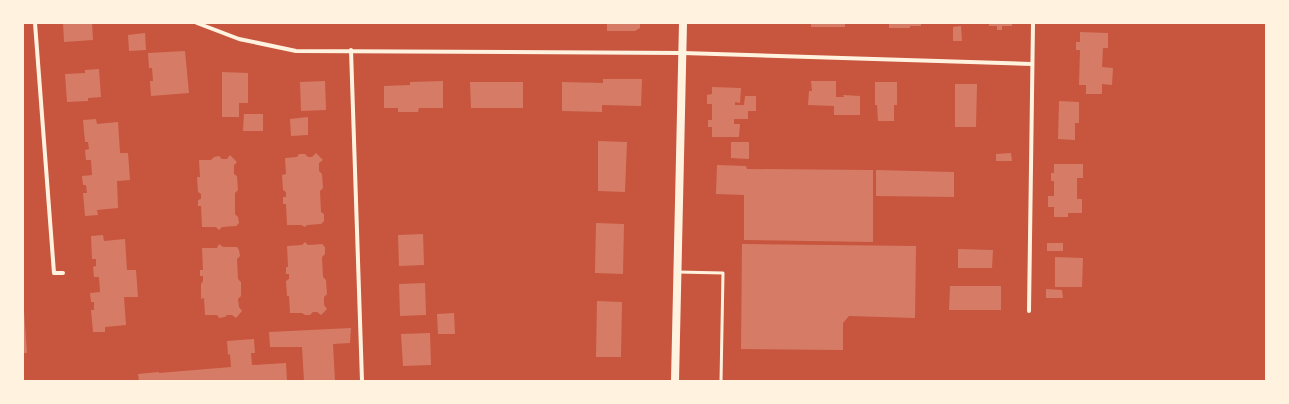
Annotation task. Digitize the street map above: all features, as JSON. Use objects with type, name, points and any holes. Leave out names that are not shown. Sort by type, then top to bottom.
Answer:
[{"type":"main road","points":[[675,381],[684,23]]},
{"type":"street","points":[[35,23],[54,273],[63,273]]},
{"type":"street","points":[[197,23],[239,39],[296,51],[351,50],[683,53],[1032,64]]},
{"type":"street","points":[[1029,311],[1033,23]]},
{"type":"street","points":[[351,50],[362,381]]},
{"type":"lane","points":[[678,272],[723,273],[721,381]]},
{"type":"building","points":[[63,23],[92,23],[93,40],[64,42]]},
{"type":"building","points":[[607,23],[640,23],[640,28],[635,31],[607,31]]},
{"type":"building","points":[[811,23],[845,23],[845,27],[811,27]]},
{"type":"building","points":[[889,23],[921,23],[921,26],[910,26],[910,28],[889,28]]},
{"type":"building","points":[[989,23],[1012,23],[1012,26],[1002,26],[1002,30],[997,30],[997,26],[989,26]]},
{"type":"building","points":[[961,26],[962,41],[953,41],[953,27]]},
{"type":"building","points":[[1080,32],[1108,33],[1108,48],[1103,48],[1102,67],[1113,68],[1112,85],[1102,84],[1102,94],[1086,94],[1086,85],[1079,85],[1080,50],[1076,50],[1076,42],[1080,42]]},
{"type":"building","points":[[145,33],[146,50],[129,51],[128,35]]},
{"type":"building","points":[[185,51],[189,93],[151,96],[150,81],[153,81],[152,68],[149,68],[148,53]]},
{"type":"building","points":[[99,69],[101,97],[88,98],[88,101],[67,102],[65,74],[85,73],[85,70]]},
{"type":"building","points":[[222,72],[248,73],[248,103],[239,103],[239,117],[222,117]]},
{"type":"building","points":[[603,79],[642,79],[641,106],[602,105],[602,112],[562,111],[562,82],[603,83]]},
{"type":"building","points":[[325,81],[326,110],[301,111],[300,82]]},
{"type":"building","points":[[443,81],[443,108],[419,108],[418,112],[398,112],[398,108],[384,108],[384,86],[410,85],[410,82]]},
{"type":"building","points":[[811,81],[836,81],[836,97],[844,97],[843,95],[860,96],[860,115],[834,115],[834,106],[808,105],[809,91],[812,91]]},
{"type":"building","points":[[470,82],[523,82],[523,108],[471,108]]},
{"type":"building","points":[[875,82],[897,82],[897,105],[894,105],[894,121],[878,121],[877,105],[875,105]]},
{"type":"building","points":[[955,84],[977,84],[976,127],[955,127]]},
{"type":"building","points":[[712,87],[741,88],[740,103],[735,102],[735,105],[744,105],[745,96],[756,96],[756,111],[748,111],[748,119],[734,119],[734,124],[740,124],[739,137],[712,137],[712,127],[708,127],[708,120],[712,120],[712,104],[707,104],[707,95],[712,94]]},
{"type":"building","points":[[1059,101],[1079,102],[1079,123],[1075,123],[1075,140],[1058,139]]},
{"type":"building","points":[[244,114],[263,114],[263,131],[243,131]]},
{"type":"building","points":[[308,117],[308,135],[291,136],[290,119]]},
{"type":"building","points":[[96,119],[97,124],[118,122],[120,153],[128,153],[130,180],[117,181],[118,208],[97,210],[98,215],[85,216],[83,193],[87,193],[86,185],[83,185],[82,176],[92,175],[91,160],[86,160],[85,150],[89,149],[88,142],[85,142],[83,120]]},
{"type":"building","points":[[598,141],[627,142],[625,192],[598,191]]},
{"type":"building","points":[[731,142],[749,142],[749,159],[731,158]]},
{"type":"building","points":[[316,153],[323,160],[319,163],[319,171],[322,174],[323,188],[320,191],[321,212],[324,214],[324,221],[321,224],[307,225],[305,227],[301,225],[287,225],[286,204],[283,204],[283,197],[286,197],[286,192],[283,190],[282,175],[286,174],[285,158],[297,157],[299,154],[305,154],[308,157],[312,157]]},
{"type":"building","points":[[1011,153],[1012,161],[996,161],[996,154]]},
{"type":"building","points":[[230,155],[237,162],[234,165],[234,174],[237,176],[238,190],[235,193],[235,214],[238,217],[239,223],[236,226],[222,227],[219,230],[216,227],[202,227],[201,206],[198,206],[198,200],[201,199],[201,194],[198,192],[197,177],[200,177],[199,160],[211,160],[214,157],[219,156],[222,159],[227,159]]},
{"type":"building","points":[[1054,164],[1083,164],[1083,178],[1077,178],[1077,199],[1082,199],[1082,213],[1068,213],[1068,217],[1054,217],[1054,207],[1048,207],[1048,196],[1054,196],[1054,181],[1051,181],[1051,173],[1054,173]]},
{"type":"building","points":[[717,165],[746,166],[747,169],[873,170],[873,242],[744,240],[744,195],[716,194]]},
{"type":"building","points":[[876,170],[954,172],[954,197],[876,196]]},
{"type":"building","points":[[596,223],[624,224],[623,274],[595,273]]},
{"type":"building","points":[[423,234],[424,265],[399,266],[398,235]]},
{"type":"building","points":[[103,235],[104,241],[125,239],[127,270],[136,270],[138,297],[124,297],[126,325],[105,327],[105,332],[93,332],[91,310],[94,310],[94,302],[91,302],[90,293],[100,292],[99,277],[94,277],[93,267],[96,266],[96,259],[92,259],[91,236]]},
{"type":"building","points":[[305,242],[308,245],[322,244],[325,247],[325,254],[322,257],[323,277],[326,280],[327,294],[324,297],[324,305],[327,309],[321,315],[317,312],[313,312],[310,315],[290,313],[286,281],[289,279],[289,274],[286,274],[286,267],[288,267],[287,246],[302,245]]},
{"type":"building","points":[[1047,243],[1063,243],[1063,251],[1047,251]]},
{"type":"building","points":[[219,244],[223,247],[237,247],[239,250],[240,256],[237,259],[238,279],[241,282],[241,296],[238,299],[239,307],[242,311],[236,318],[232,315],[219,318],[217,315],[205,315],[204,298],[201,299],[201,284],[203,281],[203,276],[200,276],[200,270],[203,270],[202,248],[217,248]]},
{"type":"building","points":[[742,244],[916,246],[915,318],[849,316],[843,323],[843,350],[741,349]]},
{"type":"building","points":[[958,249],[993,250],[992,268],[958,268]]},
{"type":"building","points":[[1055,257],[1083,258],[1082,287],[1055,287]]},
{"type":"building","points":[[425,283],[426,315],[400,316],[399,284]]},
{"type":"building","points":[[950,286],[1001,286],[1001,310],[949,310]]},
{"type":"building","points":[[1046,289],[1062,290],[1063,298],[1046,298]]},
{"type":"building","points":[[597,301],[622,302],[621,357],[596,357]]},
{"type":"building","points":[[24,310],[27,353],[23,353]]},
{"type":"building","points":[[454,313],[455,334],[438,334],[437,314]]},
{"type":"building","points":[[351,328],[350,343],[333,344],[335,381],[304,381],[302,347],[270,347],[269,332]]},
{"type":"building","points":[[430,333],[431,365],[403,366],[401,334]]},
{"type":"building","points":[[254,339],[255,353],[251,353],[252,365],[286,363],[287,381],[139,381],[138,374],[231,367],[227,341]]}]
